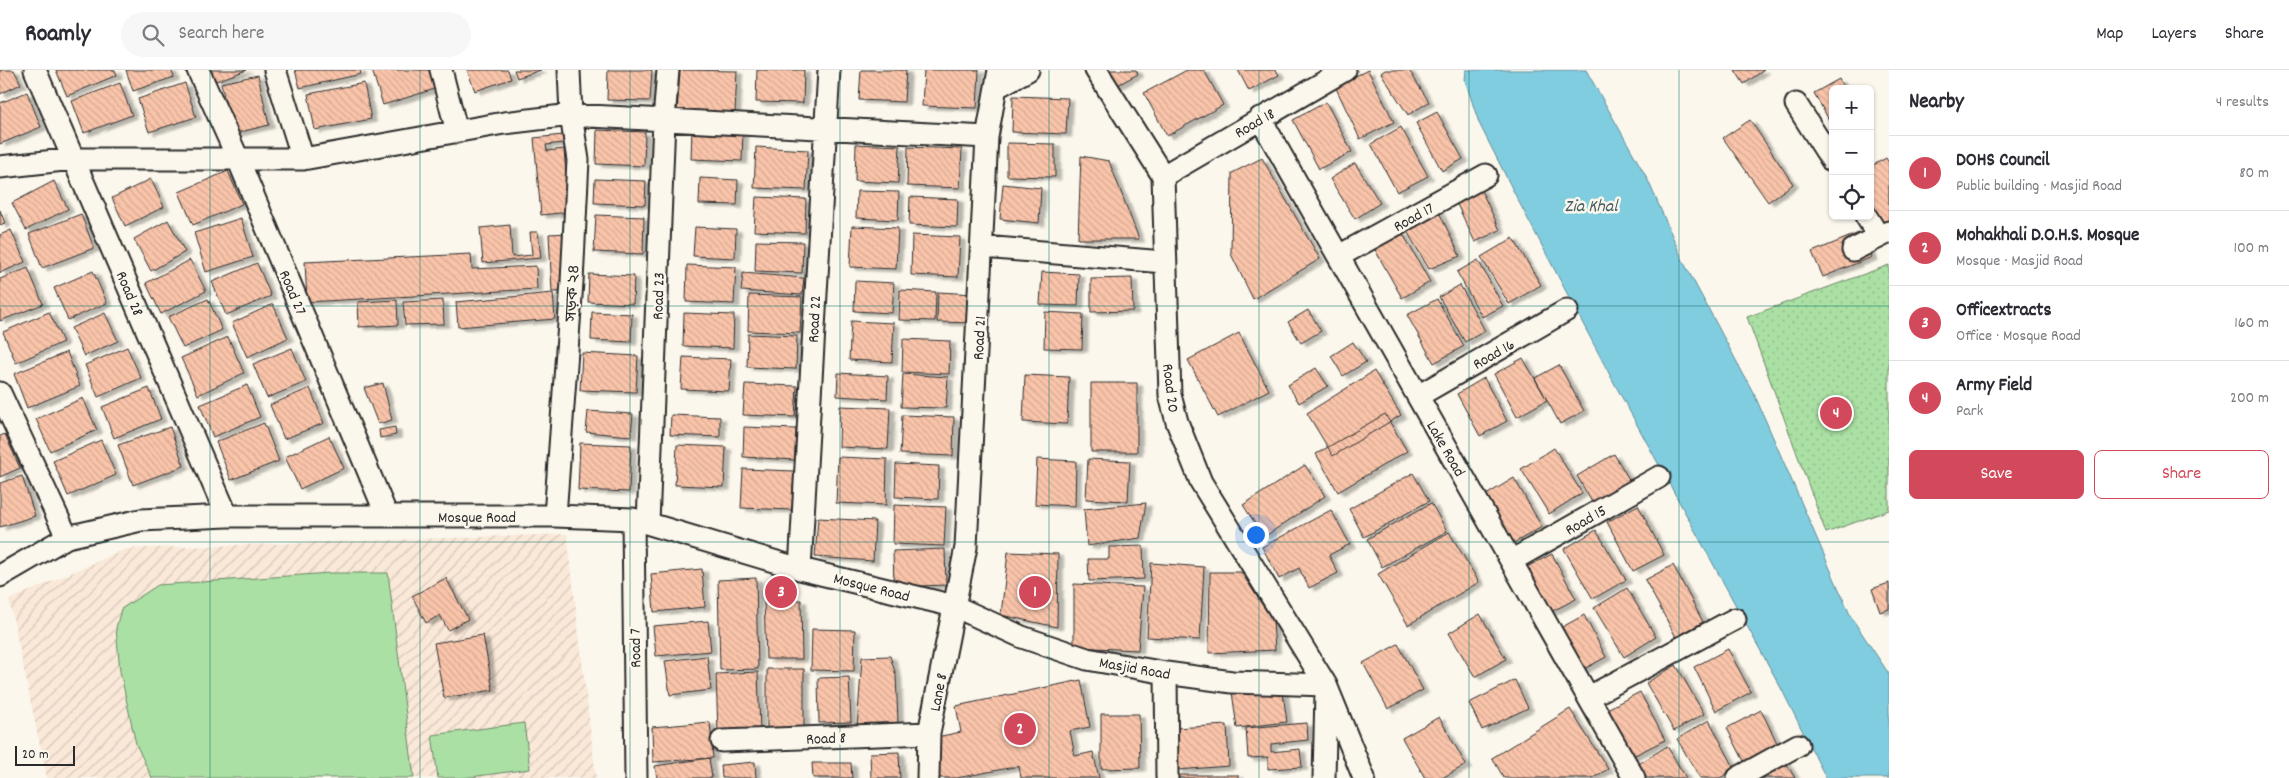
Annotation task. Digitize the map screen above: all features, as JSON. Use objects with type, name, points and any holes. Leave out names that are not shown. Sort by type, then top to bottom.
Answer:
[{"type":"street","name":"Road 28","points":[[35,70],[227,516]]},
{"type":"street","name":"Road 27","points":[[198,70],[238,159],[387,516]]},
{"type":"street","points":[[275,70],[302,159]]},
{"type":"street","points":[[441,70],[457,132]]},
{"type":"street","name":"সড়ক ২৪","points":[[555,516],[572,282],[578,160],[571,115],[569,70]]},
{"type":"street","name":"Road 23","points":[[641,521],[668,70]]},
{"type":"street","name":"Road 22","points":[[800,569],[828,70]]},
{"type":"street","points":[[998,78],[1028,70]]},
{"type":"street","points":[[1096,70],[1163,176]]},
{"type":"street","name":"Road 18","points":[[1163,176],[1345,70]]},
{"type":"street","name":"Road 21","points":[[954,606],[966,546],[987,138],[998,78]]},
{"type":"street","points":[[1796,104],[1829,156]]},
{"type":"street","points":[[0,167],[73,159],[302,159],[457,132],[571,115],[747,125],[824,127],[987,138]]},
{"type":"street","name":"Lake Road","points":[[1260,118],[1634,778]]},
{"type":"street","name":"Road 20","points":[[1163,176],[1164,262],[1170,395],[1177,422],[1202,482],[1326,685],[1364,778]]},
{"type":"street","name":"Road 17","points":[[1339,256],[1486,176]]},
{"type":"street","points":[[1853,250],[1884,234],[1870,220]]},
{"type":"street","points":[[982,247],[1164,262]]},
{"type":"street","name":"Road 16","points":[[1418,396],[1567,310]]},
{"type":"street","points":[[0,393],[67,537]]},
{"type":"street","name":"Road 15","points":[[1511,561],[1659,477]]},
{"type":"street","name":"Mosque Road","points":[[0,576],[67,537],[141,520],[227,516],[555,516],[641,521],[800,569],[954,606]]},
{"type":"street","name":"Road 7","points":[[636,778],[641,521]]},
{"type":"street","name":"Masjid Road","points":[[954,606],[1022,637],[1087,659],[1232,682],[1326,685]]},
{"type":"street","name":"Lane 8","points":[[928,778],[929,733],[954,606]]},
{"type":"street","points":[[1589,697],[1735,619]]},
{"type":"street","points":[[1166,673],[1167,778]]},
{"type":"street","points":[[1324,778],[1326,685]]},
{"type":"street","name":"Road 8","points":[[722,741],[929,733]]},
{"type":"street","points":[[1738,778],[1798,745]]},
{"type":"shaded area","points":[[567,534],[596,778],[47,778],[9,600],[126,549]]},
{"type":"shaded area","points":[[799,623],[806,676],[776,680],[769,626]]},
{"type":"green space","points":[[1889,265],[1889,510],[1826,533],[1747,317]]},
{"type":"green space","points":[[330,573],[388,573],[414,778],[152,778],[136,744],[120,671],[116,628],[121,609],[158,585]]},
{"type":"green space","points":[[524,723],[530,769],[463,778],[438,778],[432,735]]},
{"type":"water","name":"Zia Khal","points":[[1466,70],[1586,70],[1647,178],[1684,263],[1755,396],[1851,617],[1889,674],[1889,778],[1826,778],[1781,688],[1612,379],[1519,202],[1479,123],[1465,80]]},
{"type":"building","points":[[0,70],[14,70],[21,84],[0,94]]},
{"type":"building","points":[[56,70],[115,70],[117,75],[67,96]]},
{"type":"building","points":[[126,70],[171,70],[174,77],[133,91]]},
{"type":"building","points":[[211,70],[247,70],[216,81]]},
{"type":"building","points":[[295,70],[360,70],[361,74],[300,88]]},
{"type":"building","points":[[372,70],[435,70],[441,87],[383,105]]},
{"type":"building","points":[[467,70],[508,70],[511,79],[475,91]]},
{"type":"building","points":[[514,70],[541,70],[517,78]]},
{"type":"building","points":[[608,70],[652,70],[650,101],[607,100]]},
{"type":"building","points":[[680,70],[737,71],[735,113],[677,112]]},
{"type":"building","points":[[757,70],[804,70],[803,103],[756,102]]},
{"type":"building","points":[[861,70],[906,70],[904,102],[859,100]]},
{"type":"building","points":[[924,70],[979,70],[977,108],[922,106]]},
{"type":"building","points":[[1102,70],[1136,70],[1138,74],[1112,88]]},
{"type":"building","points":[[1187,70],[1204,70],[1223,105],[1167,136],[1144,93]]},
{"type":"building","points":[[1238,70],[1276,70],[1279,75],[1249,91]]},
{"type":"building","points":[[1368,70],[1394,122],[1360,139],[1335,86]]},
{"type":"building","points":[[1385,70],[1409,70],[1429,102],[1408,115],[1381,73]]},
{"type":"building","points":[[1735,70],[1764,70],[1744,84]]},
{"type":"building","points":[[258,75],[269,125],[232,134],[221,83]]},
{"type":"building","points":[[1839,79],[1842,85],[1829,85],[1829,120],[1814,93]]},
{"type":"building","points":[[120,83],[132,115],[84,133],[72,101]]},
{"type":"building","points":[[185,83],[196,117],[149,132],[138,99]]},
{"type":"building","points":[[364,83],[371,119],[315,130],[308,94]]},
{"type":"building","points":[[27,92],[41,127],[0,144],[0,103]]},
{"type":"building","points":[[1013,96],[1068,98],[1066,134],[1012,132]]},
{"type":"building","points":[[1326,102],[1352,152],[1319,169],[1293,120]]},
{"type":"building","points":[[1437,112],[1463,159],[1442,171],[1416,123]]},
{"type":"building","points":[[1750,120],[1793,184],[1768,202],[1723,138]]},
{"type":"building","points":[[692,127],[743,129],[742,161],[691,159]]},
{"type":"building","points":[[1401,127],[1428,176],[1397,192],[1371,144]]},
{"type":"building","points":[[597,130],[645,132],[644,166],[596,164]]},
{"type":"building","points":[[563,135],[563,143],[546,145],[547,151],[564,149],[569,212],[541,215],[534,138]]},
{"type":"building","points":[[1007,143],[1055,144],[1055,177],[1007,176]]},
{"type":"building","points":[[856,144],[900,146],[898,183],[855,181]]},
{"type":"building","points":[[756,147],[808,150],[806,190],[754,188]]},
{"type":"building","points":[[908,147],[962,149],[960,188],[907,186]]},
{"type":"building","points":[[1081,156],[1109,161],[1139,239],[1078,239]]},
{"type":"building","points":[[1262,158],[1320,259],[1253,299],[1231,254],[1232,173]]},
{"type":"building","points":[[1886,158],[1889,163],[1889,228],[1886,230],[1874,210],[1874,165]]},
{"type":"building","points":[[1355,163],[1380,203],[1355,219],[1330,179]]},
{"type":"building","points":[[228,171],[242,204],[193,225],[179,192]]},
{"type":"building","points":[[700,178],[738,180],[737,205],[699,204]]},
{"type":"building","points":[[151,179],[164,207],[125,226],[112,198]]},
{"type":"building","points":[[595,179],[646,181],[645,205],[594,203]]},
{"type":"building","points":[[54,181],[68,209],[26,230],[12,203]]},
{"type":"building","points":[[1003,184],[1041,188],[1039,223],[1000,219]]},
{"type":"building","points":[[1480,188],[1500,230],[1475,242],[1455,200]]},
{"type":"building","points":[[857,191],[899,192],[898,220],[856,218]]},
{"type":"building","points":[[756,197],[806,199],[805,233],[754,231]]},
{"type":"building","points":[[910,197],[958,199],[957,227],[909,225]]},
{"type":"building","points":[[0,210],[5,223],[0,225]]},
{"type":"building","points":[[1438,210],[1460,256],[1429,269],[1405,228]]},
{"type":"building","points":[[81,214],[94,248],[42,268],[29,234]]},
{"type":"building","points":[[596,215],[644,217],[643,254],[594,252]]},
{"type":"building","points":[[241,218],[253,257],[206,272],[194,233]]},
{"type":"building","points":[[168,220],[185,252],[151,271],[134,239]]},
{"type":"building","points":[[510,225],[512,257],[532,255],[530,232],[538,232],[541,258],[483,263],[480,228]]},
{"type":"building","points":[[852,226],[898,228],[896,269],[850,267]]},
{"type":"building","points":[[695,227],[736,229],[735,258],[693,256]]},
{"type":"building","points":[[11,230],[25,262],[0,273],[0,235]]},
{"type":"building","points":[[1402,232],[1430,282],[1402,298],[1374,248]]},
{"type":"building","points":[[1861,232],[1872,257],[1823,277],[1812,252]]},
{"type":"building","points":[[569,233],[572,291],[552,292],[549,234]]},
{"type":"building","points":[[912,235],[960,237],[958,277],[911,275]]},
{"type":"building","points":[[1513,238],[1541,285],[1509,304],[1481,257]]},
{"type":"building","points":[[756,241],[803,242],[802,273],[755,271]]},
{"type":"building","points":[[471,254],[472,269],[536,266],[537,289],[307,302],[305,262]]},
{"type":"building","points":[[190,260],[206,291],[161,314],[146,283]]},
{"type":"building","points":[[1478,260],[1503,306],[1482,317],[1457,272]]},
{"type":"building","points":[[257,263],[271,296],[226,315],[212,282]]},
{"type":"building","points":[[687,265],[736,267],[734,304],[686,302]]},
{"type":"building","points":[[28,268],[43,304],[0,321],[0,279]]},
{"type":"building","points":[[93,271],[107,303],[68,320],[54,288]]},
{"type":"building","points":[[1042,272],[1079,274],[1078,306],[1040,305]]},
{"type":"building","points":[[743,273],[804,278],[802,295],[741,291]]},
{"type":"building","points":[[589,274],[634,276],[633,304],[588,302]]},
{"type":"building","points":[[1132,278],[1133,311],[1091,312],[1091,279]]},
{"type":"building","points":[[855,281],[894,283],[892,313],[854,311]]},
{"type":"building","points":[[1460,285],[1485,331],[1465,342],[1439,297]]},
{"type":"building","points":[[900,290],[936,292],[935,321],[899,320]]},
{"type":"building","points":[[938,292],[974,294],[973,323],[937,322]]},
{"type":"building","points":[[553,293],[555,319],[458,327],[456,302]]},
{"type":"building","points":[[749,295],[802,297],[800,333],[748,331]]},
{"type":"building","points":[[208,299],[222,330],[183,348],[168,317]]},
{"type":"building","points":[[1437,299],[1464,346],[1434,363],[1407,315]]},
{"type":"building","points":[[397,300],[398,325],[359,327],[358,302]]},
{"type":"building","points":[[443,300],[444,324],[405,325],[403,302]]},
{"type":"building","points":[[273,304],[288,338],[247,357],[232,323]]},
{"type":"building","points":[[1308,310],[1321,331],[1301,343],[1288,322]]},
{"type":"building","points":[[49,312],[63,342],[16,363],[3,332]]},
{"type":"building","points":[[592,312],[632,314],[631,342],[591,340]]},
{"type":"building","points":[[1045,312],[1083,314],[1082,349],[1044,348]]},
{"type":"building","points":[[105,313],[118,341],[84,356],[71,328]]},
{"type":"building","points":[[684,313],[734,315],[733,348],[683,346]]},
{"type":"building","points":[[851,321],[894,323],[892,362],[849,360]]},
{"type":"building","points":[[1239,333],[1269,390],[1218,417],[1188,360]]},
{"type":"building","points":[[748,334],[797,336],[796,369],[747,367]]},
{"type":"building","points":[[228,337],[244,373],[198,395],[181,358]]},
{"type":"building","points":[[903,339],[950,341],[949,374],[902,372]]},
{"type":"building","points":[[1353,342],[1366,362],[1343,376],[1331,356]]},
{"type":"building","points":[[127,347],[141,378],[98,397],[85,365]]},
{"type":"building","points":[[292,348],[306,382],[267,398],[253,364]]},
{"type":"building","points":[[67,352],[80,386],[27,408],[14,374]]},
{"type":"building","points":[[582,353],[638,356],[636,392],[580,390]]},
{"type":"building","points":[[683,357],[731,359],[729,391],[681,389]]},
{"type":"building","points":[[1523,358],[1547,400],[1517,417],[1494,374]]},
{"type":"building","points":[[1559,365],[1584,411],[1560,424],[1535,378]]},
{"type":"building","points":[[1316,368],[1328,386],[1299,403],[1288,385]]},
{"type":"building","points":[[1374,371],[1401,415],[1333,456],[1307,413]]},
{"type":"building","points":[[838,373],[888,376],[887,399],[837,396]]},
{"type":"building","points":[[903,374],[948,377],[946,408],[901,407]]},
{"type":"building","points":[[1025,375],[1069,377],[1067,424],[1023,422]]},
{"type":"building","points":[[1484,378],[1507,421],[1480,436],[1457,394]]},
{"type":"building","points":[[383,383],[392,420],[378,424],[364,388]]},
{"type":"building","points":[[1091,383],[1137,383],[1137,452],[1091,452]]},
{"type":"building","points":[[745,384],[797,386],[795,417],[743,415]]},
{"type":"building","points":[[247,385],[260,417],[213,437],[200,405]]},
{"type":"building","points":[[149,388],[161,419],[114,438],[102,407]]},
{"type":"building","points":[[310,388],[324,423],[284,439],[270,405]]},
{"type":"building","points":[[83,398],[97,430],[50,451],[36,419]]},
{"type":"building","points":[[840,406],[890,408],[888,449],[839,447]]},
{"type":"building","points":[[588,411],[633,414],[631,436],[586,432]]},
{"type":"building","points":[[1385,414],[1407,451],[1338,492],[1316,454]]},
{"type":"building","points":[[671,415],[720,417],[720,437],[670,435]]},
{"type":"building","points":[[902,415],[954,417],[953,456],[900,454]]},
{"type":"building","points":[[264,423],[279,461],[231,480],[216,442]]},
{"type":"building","points":[[170,427],[184,466],[133,485],[118,445]]},
{"type":"building","points":[[395,427],[396,435],[380,438],[379,430]]},
{"type":"building","points":[[744,427],[796,429],[795,460],[743,457]]},
{"type":"building","points":[[5,434],[20,468],[0,477],[0,436]]},
{"type":"building","points":[[329,436],[344,468],[300,489],[285,457]]},
{"type":"building","points":[[101,440],[116,475],[68,496],[53,461]]},
{"type":"building","points":[[580,443],[631,445],[629,492],[578,490]]},
{"type":"building","points":[[677,445],[726,447],[724,487],[675,485]]},
{"type":"building","points":[[1554,448],[1582,493],[1549,514],[1521,469]]},
{"type":"building","points":[[1614,454],[1630,481],[1593,504],[1577,476]]},
{"type":"building","points":[[838,457],[887,459],[886,505],[836,503]]},
{"type":"building","points":[[1037,459],[1076,461],[1075,506],[1035,504]]},
{"type":"building","points":[[1088,459],[1130,461],[1128,501],[1086,499]]},
{"type":"building","points":[[896,464],[939,466],[938,499],[895,497]]},
{"type":"building","points":[[1305,465],[1325,496],[1264,537],[1243,505]]},
{"type":"building","points":[[743,469],[794,471],[792,510],[741,508]]},
{"type":"building","points":[[1413,473],[1429,501],[1364,537],[1349,509]]},
{"type":"building","points":[[22,476],[35,516],[0,527],[0,483]]},
{"type":"building","points":[[1514,478],[1542,527],[1514,543],[1486,495]]},
{"type":"building","points":[[1146,503],[1140,538],[1087,546],[1084,509]]},
{"type":"building","points":[[1431,503],[1447,531],[1382,567],[1367,539]]},
{"type":"building","points":[[894,505],[946,507],[944,546],[893,544]]},
{"type":"building","points":[[1638,505],[1664,555],[1633,571],[1607,522]]},
{"type":"building","points":[[1331,510],[1350,544],[1329,555],[1338,573],[1309,588],[1299,568],[1279,579],[1262,547]]},
{"type":"building","points":[[818,518],[875,521],[873,561],[815,557]]},
{"type":"building","points":[[1596,530],[1626,580],[1593,599],[1564,549]]},
{"type":"building","points":[[1449,532],[1479,582],[1408,625],[1378,574]]},
{"type":"building","points":[[1143,546],[1144,579],[1089,581],[1088,559],[1109,559],[1109,547]]},
{"type":"building","points":[[945,549],[946,585],[894,587],[893,551]]},
{"type":"building","points":[[1008,552],[1058,554],[1057,627],[1001,615]]},
{"type":"building","points":[[1552,554],[1576,599],[1541,617],[1517,572]]},
{"type":"building","points":[[1151,563],[1204,567],[1200,640],[1147,637]]},
{"type":"building","points":[[1673,565],[1703,622],[1676,637],[1645,580]]},
{"type":"building","points":[[702,569],[705,607],[654,612],[651,574]]},
{"type":"building","points":[[1210,572],[1241,572],[1273,621],[1275,650],[1209,653]]},
{"type":"building","points":[[446,578],[468,619],[448,630],[440,615],[426,623],[412,596]]},
{"type":"building","points":[[756,578],[758,669],[720,670],[718,580]]},
{"type":"building","points":[[1889,583],[1889,609],[1880,612],[1872,589]]},
{"type":"building","points":[[1074,584],[1143,587],[1138,650],[1074,647]]},
{"type":"building","points":[[1627,588],[1656,637],[1624,657],[1594,608]]},
{"type":"building","points":[[801,600],[802,659],[766,659],[764,601]]},
{"type":"building","points":[[1480,614],[1506,659],[1475,677],[1449,633]]},
{"type":"building","points":[[1584,615],[1606,657],[1577,673],[1555,631]]},
{"type":"building","points":[[708,621],[711,651],[656,656],[653,626]]},
{"type":"building","points":[[812,629],[855,630],[854,671],[811,670]]},
{"type":"building","points":[[483,635],[493,690],[444,698],[434,643]]},
{"type":"building","points":[[1398,644],[1423,690],[1388,709],[1363,663]]},
{"type":"building","points":[[1728,649],[1751,692],[1716,711],[1694,667]]},
{"type":"building","points":[[707,656],[711,690],[670,695],[665,661]]},
{"type":"building","points":[[890,656],[896,675],[898,721],[893,728],[857,729],[862,657]]},
{"type":"building","points":[[1676,665],[1704,714],[1674,731],[1646,683]]},
{"type":"building","points":[[767,669],[804,669],[804,729],[767,732]]},
{"type":"building","points":[[758,672],[760,732],[718,733],[716,674]]},
{"type":"building","points":[[849,677],[851,722],[819,723],[818,678]]},
{"type":"building","points":[[1081,680],[1090,727],[1070,731],[1075,756],[1093,752],[1099,778],[1021,778],[1019,766],[957,778],[940,778],[932,738],[961,732],[956,706]]},
{"type":"building","points":[[1515,680],[1528,708],[1482,730],[1469,703]]},
{"type":"building","points":[[1282,686],[1287,722],[1237,728],[1232,692]]},
{"type":"building","points":[[1640,692],[1665,740],[1631,757],[1607,709]]},
{"type":"building","points":[[1570,709],[1608,769],[1593,778],[1504,778],[1492,758]]},
{"type":"building","points":[[1761,710],[1777,743],[1745,763],[1727,728]]},
{"type":"building","points":[[1101,714],[1139,714],[1140,768],[1101,769]]},
{"type":"building","points":[[1439,717],[1466,765],[1442,778],[1425,778],[1402,738]]},
{"type":"building","points":[[1709,720],[1735,769],[1720,778],[1700,778],[1677,739]]},
{"type":"building","points":[[710,722],[713,758],[653,762],[652,727]]},
{"type":"building","points":[[1307,723],[1308,740],[1271,744],[1271,752],[1300,749],[1302,767],[1268,769],[1268,757],[1248,758],[1246,728]]},
{"type":"building","points":[[1227,725],[1229,766],[1177,770],[1175,728]]},
{"type":"building","points":[[1667,746],[1686,778],[1645,778],[1637,765]]},
{"type":"building","points":[[899,752],[900,778],[871,778],[870,753]]},
{"type":"building","points":[[709,758],[712,778],[657,778],[655,766]]},
{"type":"building","points":[[1783,758],[1795,778],[1751,778]]},
{"type":"building","points":[[755,762],[756,778],[722,778],[721,765]]},
{"type":"building","points":[[812,763],[851,763],[852,778],[813,778]]},
{"type":"building","points":[[1175,775],[1238,775],[1238,778],[1175,778]]},
{"type":"place","name":"Army Field","points":[[1836,413]]},
{"type":"place","name":"Officextracts","points":[[781,592]]},
{"type":"place","name":"DOHS Council","points":[[1035,592]]},
{"type":"place","name":"Mohakhali D.O.H.S. Mosque","points":[[1020,729]]}]
